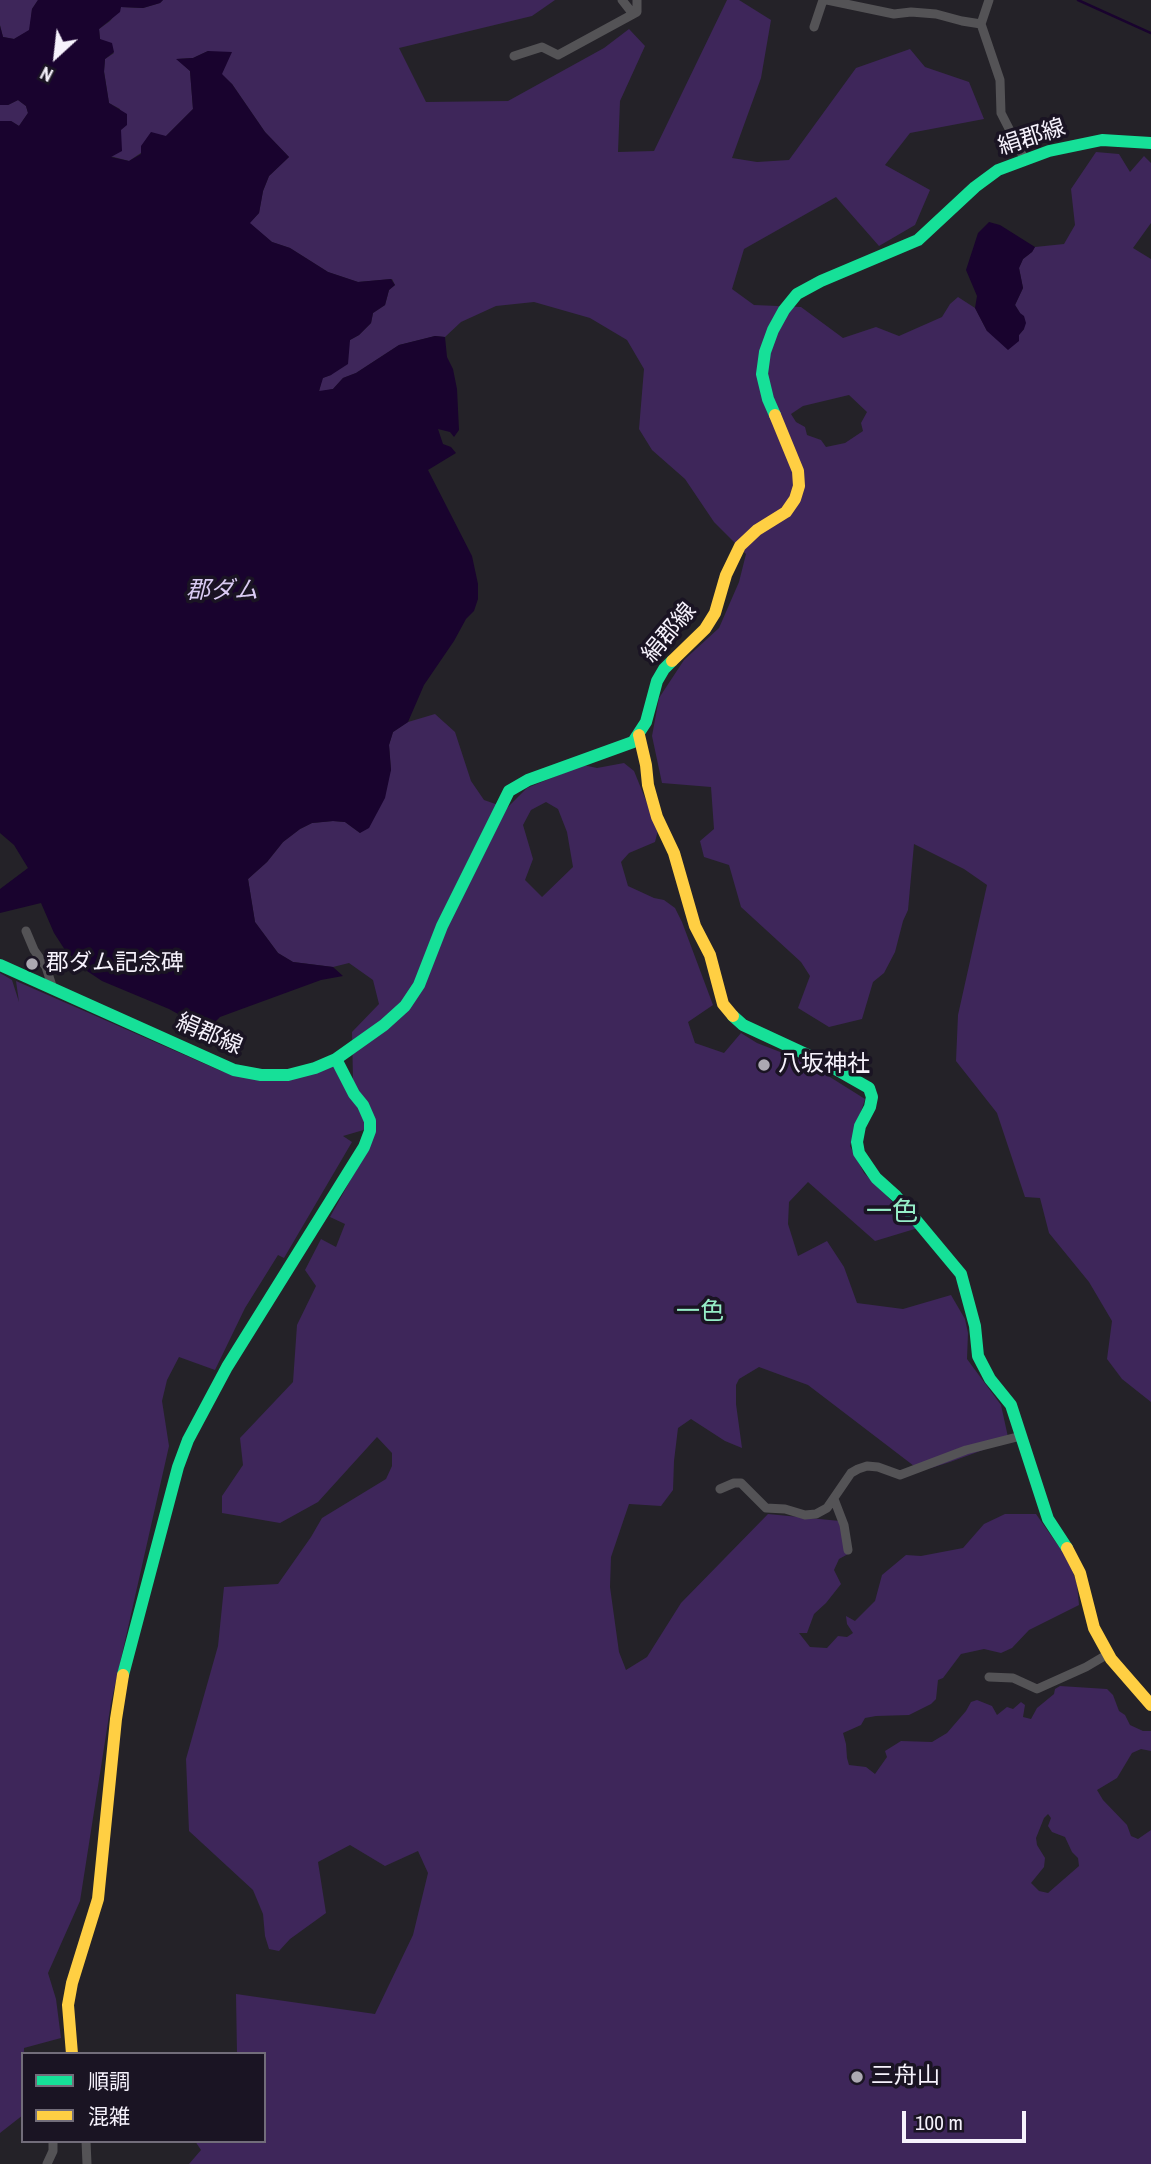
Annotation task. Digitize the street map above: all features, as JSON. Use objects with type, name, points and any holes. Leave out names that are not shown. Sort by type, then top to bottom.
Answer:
[{"type":"street","points":[[622,0],[633,14]]},
{"type":"street","points":[[513,56],[542,47],[558,55],[637,12],[637,0]]},
{"type":"street","points":[[814,27],[825,0],[894,15],[911,12],[936,14],[962,22],[981,24]]},
{"type":"street","points":[[989,0],[981,24],[1000,80],[1002,113],[1026,160]]},
{"type":"street","name":"絹郡線","points":[[0,965],[234,1070],[261,1075],[288,1075],[315,1068],[336,1059],[384,1025],[405,1006],[419,985],[442,926],[509,791],[528,780],[633,742],[646,722],[657,681],[664,669],[705,629],[715,613],[726,575],[740,546],[757,530],[786,512],[797,492],[798,471],[768,399],[762,374],[765,352],[784,310],[806,288],[918,240],[975,187],[998,170],[1074,145],[1102,140],[1151,143]]},
{"type":"street","points":[[639,735],[657,817],[674,853],[695,926],[710,955],[723,1004],[743,1025],[825,1063],[869,1088],[872,1097],[870,1107],[860,1126],[857,1142],[864,1164],[896,1196],[961,1274],[975,1326],[978,1356],[990,1379],[1011,1405],[1048,1519],[1080,1573],[1094,1628],[1108,1654],[1151,1705]]},
{"type":"street","points":[[26,931],[34,950],[46,967],[53,989]]},
{"type":"street","points":[[72,2052],[68,2005],[72,1983],[99,1899],[121,1685],[178,1467],[188,1440],[227,1367],[364,1147],[370,1131],[370,1121],[363,1105],[354,1094],[336,1059]]},
{"type":"street","points":[[720,1489],[741,1483],[762,1506],[805,1515],[816,1514],[827,1508],[851,1473],[858,1469],[867,1466],[900,1475],[965,1450],[1021,1436]]},
{"type":"street","points":[[834,1499],[844,1525],[848,1550]]},
{"type":"street","points":[[989,1677],[1013,1678],[1037,1689],[1108,1654]]},
{"type":"street","points":[[47,2164],[54,2151],[54,2143]]},
{"type":"street","points":[[86,2143],[87,2164]]},
{"type":"shaded area","points":[[0,0],[38,0],[32,9],[30,30],[14,39],[3,37]]},
{"type":"shaded area","points":[[163,0],[555,0],[532,16],[399,48],[426,102],[508,101],[604,48],[629,29],[645,46],[620,101],[618,152],[654,151],[727,0],[739,0],[771,20],[761,78],[732,158],[757,162],[789,160],[856,68],[910,49],[925,67],[969,82],[984,119],[910,133],[885,165],[930,190],[915,225],[879,246],[836,197],[744,249],[732,289],[754,305],[801,307],[843,338],[876,327],[899,336],[942,317],[958,297],[975,308],[987,331],[1019,335],[1024,329],[1015,305],[1023,288],[1019,268],[1023,259],[1035,247],[1064,244],[1075,225],[1071,189],[1096,152],[1119,154],[1130,172],[1144,156],[1151,163],[1151,223],[1133,248],[1151,259],[1151,1402],[1122,1379],[1107,1359],[1112,1321],[1089,1282],[1049,1233],[1040,1198],[1025,1197],[997,1113],[956,1061],[958,1015],[987,885],[964,869],[914,844],[908,910],[895,952],[884,973],[873,982],[862,1019],[829,1027],[798,1008],[810,976],[801,962],[741,907],[729,865],[704,857],[700,841],[714,829],[711,787],[662,783],[652,736],[659,698],[684,660],[719,628],[739,582],[746,554],[714,522],[685,479],[652,450],[639,429],[644,369],[627,340],[590,318],[534,302],[496,306],[461,322],[445,337],[435,336],[399,345],[356,373],[343,378],[333,389],[319,392],[322,378],[331,375],[350,340],[371,323],[373,313],[385,305],[389,290],[395,285],[392,279],[358,282],[328,272],[290,248],[272,242],[249,223],[259,213],[269,176],[289,157],[265,132],[232,84],[221,74],[225,65],[208,51],[193,58],[177,59],[190,71],[193,109],[166,136],[129,161],[110,156],[121,139],[120,109],[109,103],[105,59],[114,53],[100,39],[99,29],[110,21],[121,7],[143,8]],"holes":[[[849,395],[867,412],[861,423],[863,431],[845,443],[826,447],[821,440],[807,435],[805,427],[796,422],[791,414],[803,406]]]},
{"type":"shaded area","points":[[18,100],[26,106],[28,113],[19,126],[11,121],[0,121],[0,105],[8,105]]},
{"type":"shaded area","points":[[435,714],[455,732],[471,781],[484,800],[507,808],[527,788],[583,765],[597,768],[624,763],[634,771],[658,830],[655,842],[629,853],[621,862],[628,886],[664,900],[675,908],[682,922],[713,1005],[688,1022],[695,1043],[724,1053],[741,1033],[757,1043],[806,1062],[865,1099],[850,1146],[864,1173],[918,1228],[875,1241],[808,1182],[789,1202],[788,1224],[798,1256],[827,1241],[844,1267],[857,1303],[903,1309],[951,1295],[965,1319],[968,1333],[967,1359],[1001,1405],[1008,1437],[983,1450],[931,1468],[914,1466],[808,1385],[759,1367],[739,1379],[736,1385],[742,1448],[725,1441],[691,1419],[678,1428],[673,1490],[661,1506],[629,1504],[611,1557],[610,1587],[619,1652],[626,1670],[647,1657],[681,1603],[768,1514],[840,1521],[848,1554],[839,1559],[834,1570],[841,1584],[814,1614],[807,1633],[799,1633],[810,1647],[827,1648],[838,1636],[847,1637],[853,1633],[847,1624],[846,1616],[855,1621],[875,1601],[882,1575],[906,1555],[921,1556],[963,1548],[984,1524],[1005,1514],[1036,1514],[1069,1561],[1077,1584],[1079,1605],[1029,1630],[1012,1648],[1001,1653],[984,1649],[961,1654],[943,1678],[938,1680],[936,1699],[931,1704],[909,1715],[865,1718],[861,1725],[843,1733],[847,1758],[849,1765],[866,1767],[875,1774],[887,1757],[885,1751],[901,1741],[932,1742],[947,1733],[971,1702],[977,1700],[992,1706],[997,1715],[1007,1707],[1013,1709],[1021,1702],[1025,1705],[1023,1717],[1031,1719],[1037,1708],[1060,1686],[1107,1689],[1130,1725],[1143,1731],[1151,1731],[1151,1751],[1141,1749],[1132,1753],[1117,1778],[1097,1790],[1127,1825],[1131,1836],[1138,1839],[1151,1830],[1151,2164],[189,2164],[201,2150],[196,2143],[266,2143],[266,2052],[237,2052],[236,1994],[375,2014],[413,1935],[428,1873],[418,1851],[385,1866],[350,1845],[318,1862],[326,1913],[290,1939],[279,1951],[269,1949],[263,1914],[253,1890],[189,1831],[186,1759],[218,1646],[224,1587],[278,1584],[322,1518],[386,1479],[392,1466],[392,1453],[377,1437],[318,1502],[280,1523],[222,1513],[222,1496],[243,1465],[240,1438],[293,1382],[297,1325],[316,1286],[305,1270],[321,1239],[336,1247],[345,1224],[330,1217],[361,1161],[371,1133],[353,1080],[352,1032],[379,1004],[373,980],[349,963],[333,967],[293,962],[278,953],[255,922],[248,879],[267,862],[283,842],[312,823],[345,822],[360,833],[391,770],[389,745],[393,732],[408,722]],"holes":[[[546,802],[558,809],[567,832],[573,867],[542,897],[525,880],[533,859],[523,825],[531,810]],[[1048,1814],[1051,1818],[1048,1826],[1052,1832],[1065,1837],[1078,1858],[1079,1866],[1048,1893],[1039,1891],[1031,1883],[1044,1867],[1045,1858],[1036,1838],[1044,1818]]]},
{"type":"shaded area","points":[[0,973],[12,980],[19,1002],[16,981],[221,1071],[269,1080],[334,1064],[362,1109],[367,1129],[343,1136],[352,1142],[284,1258],[278,1255],[245,1308],[215,1370],[179,1357],[167,1380],[162,1401],[169,1446],[111,1703],[80,1901],[48,1973],[56,1999],[61,2038],[24,2048],[24,2052],[21,2052],[21,2117],[0,2133]]},
{"type":"water","name":"郡ダム","points":[[38,0],[163,0],[143,8],[121,7],[120,12],[99,29],[100,39],[112,43],[114,52],[105,59],[104,72],[109,103],[127,114],[127,125],[121,130],[122,151],[111,157],[129,161],[141,154],[141,146],[151,132],[166,136],[193,109],[190,71],[176,59],[193,58],[208,51],[232,52],[222,74],[265,132],[289,157],[269,176],[259,213],[250,223],[272,242],[290,248],[328,272],[358,282],[391,279],[395,285],[389,290],[385,305],[373,313],[371,323],[350,340],[348,364],[323,378],[319,391],[333,389],[343,378],[356,373],[399,345],[435,336],[445,337],[447,357],[453,369],[457,389],[459,430],[454,437],[450,432],[438,429],[443,444],[456,453],[428,470],[472,556],[478,584],[478,599],[474,611],[466,619],[424,685],[408,722],[393,732],[389,745],[391,770],[385,798],[369,828],[360,833],[345,822],[312,823],[283,842],[267,862],[248,879],[255,922],[278,953],[293,962],[333,967],[343,976],[321,980],[220,1017],[214,1023],[189,1020],[102,981],[87,971],[65,950],[41,903],[0,913],[0,889],[28,868],[14,845],[0,833],[0,121],[11,121],[19,126],[28,113],[26,106],[18,100],[8,105],[0,105],[0,26],[3,37],[14,39],[29,30],[32,9]]},
{"type":"water","points":[[989,222],[1000,225],[1035,247],[1023,259],[1019,268],[1023,288],[1015,305],[1026,323],[1019,335],[1019,341],[1008,350],[987,331],[975,308],[977,296],[966,270],[978,233]]},
{"type":"waterway","points":[[1078,0],[1151,33]]},
{"type":"traffic: fast","points":[[775,415],[762,374],[765,352],[784,310],[797,294],[918,240],[975,187],[998,170],[1049,151],[1102,140],[1151,143]]},
{"type":"traffic: fast","points":[[0,965],[234,1070],[261,1075],[288,1075],[336,1059],[384,1025],[405,1006],[419,985],[442,926],[509,791],[528,780],[633,742],[646,722],[657,681],[672,661]]},
{"type":"traffic: fast","points":[[733,1016],[743,1025],[825,1063],[869,1088],[872,1097],[860,1126],[857,1142],[859,1153],[876,1178],[896,1196],[961,1274],[975,1326],[978,1356],[990,1379],[1011,1405],[1048,1519],[1067,1548]]},
{"type":"traffic: fast","points":[[123,1675],[178,1467],[188,1440],[227,1367],[364,1147],[370,1131],[370,1121],[363,1105],[354,1094],[336,1059]]},
{"type":"traffic: slow","points":[[672,661],[705,629],[715,613],[726,575],[740,546],[757,530],[786,512],[795,499],[799,486],[798,471],[775,415]]},
{"type":"traffic: slow","points":[[639,735],[657,817],[674,853],[695,926],[710,955],[723,1004],[733,1016]]},
{"type":"traffic: slow","points":[[1067,1548],[1080,1573],[1094,1628],[1111,1659],[1151,1705]]},
{"type":"traffic: slow","points":[[72,2052],[68,2005],[72,1983],[98,1899],[123,1675]]},
{"type":"place","name":"郡ダム記念碑","points":[[32,964]]},
{"type":"place","name":"八坂神社","points":[[764,1065]]},
{"type":"place","name":"三舟山","points":[[857,2077]]},
{"type":"district","name":"一色","points":[[892,1213]]},
{"type":"district","name":"一色","points":[[700,1313]]}]
